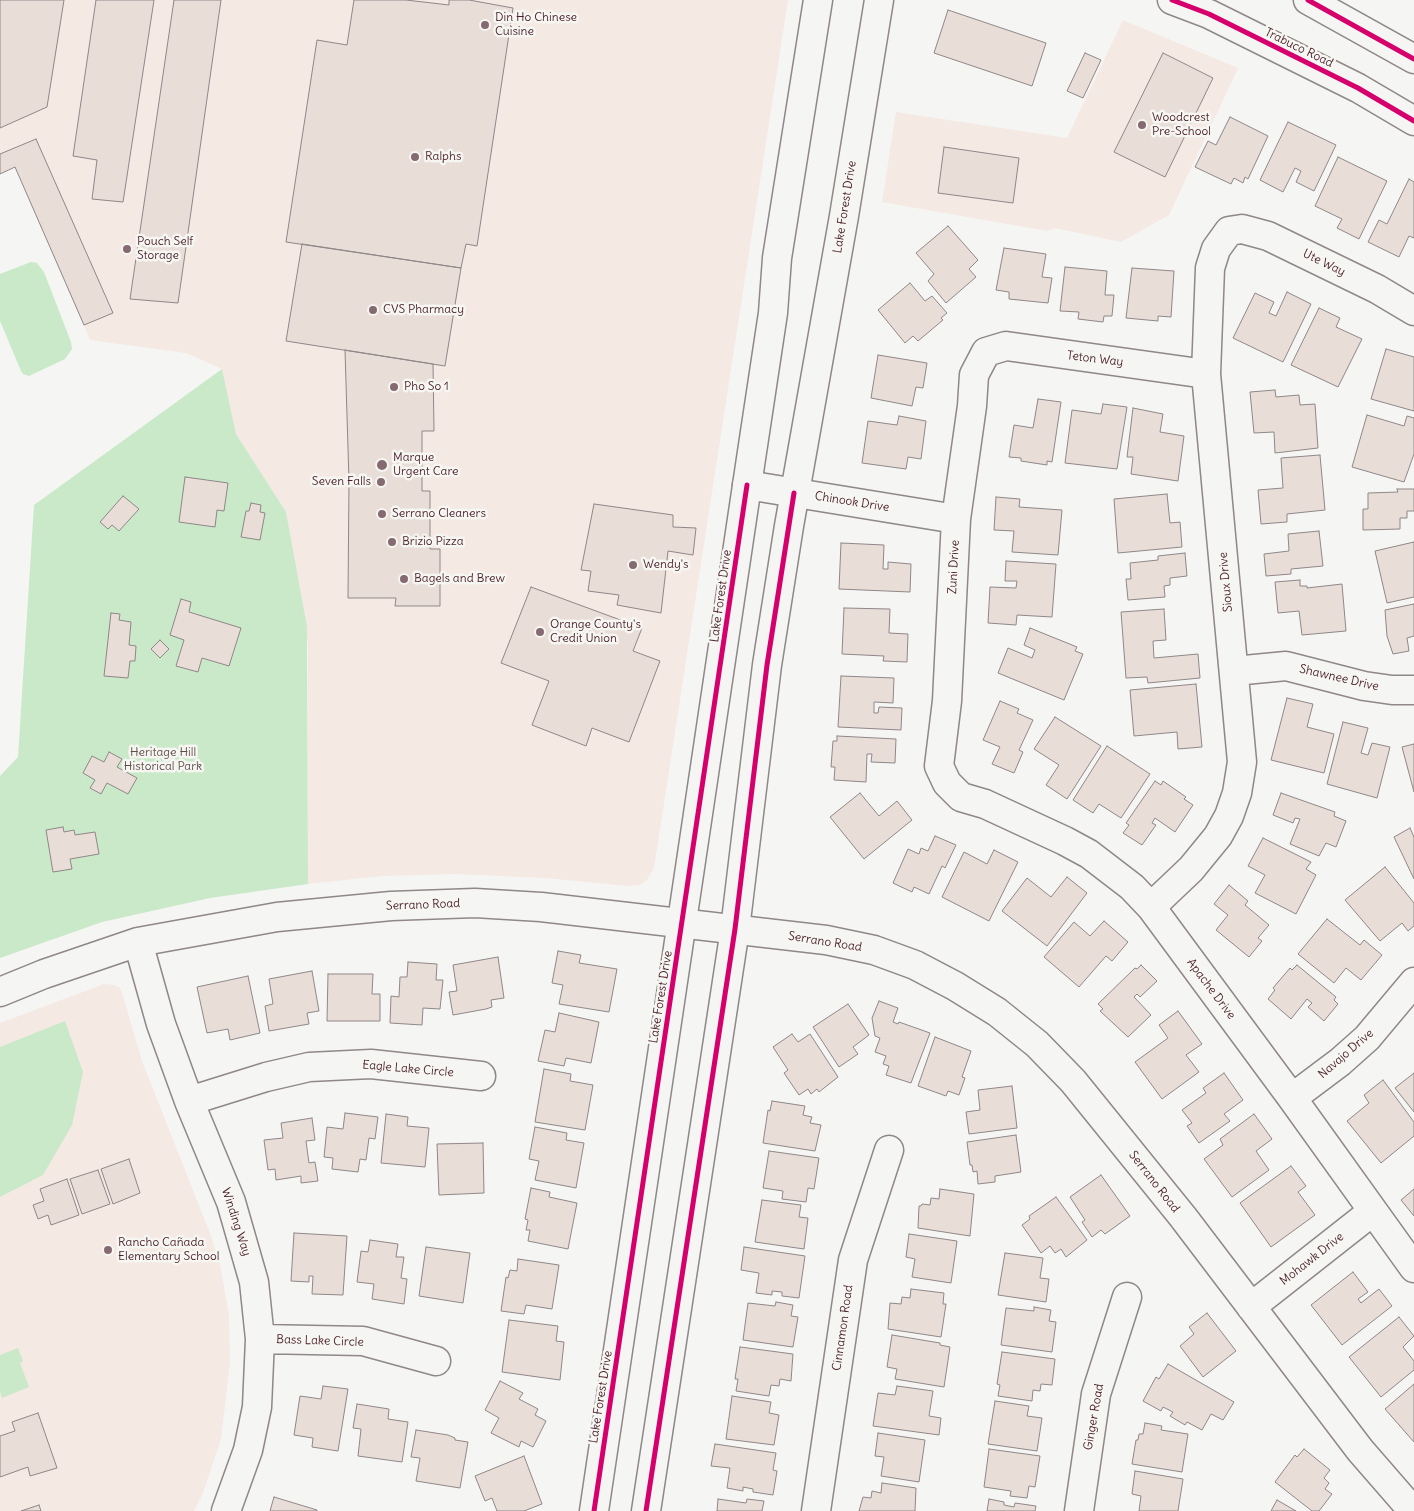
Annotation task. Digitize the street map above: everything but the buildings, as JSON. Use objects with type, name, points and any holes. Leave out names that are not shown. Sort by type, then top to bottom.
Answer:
[{"type":"street","name":"Lake Forest Drive","points":[[594,1511],[747,486],[772,313],[777,258],[818,0]]},
{"type":"street","name":"Lake Forest Drive","points":[[646,1511],[735,929],[767,665],[794,493],[844,216],[878,0]]},
{"type":"street","name":"Trabuco Road","points":[[1172,0],[1209,14],[1306,62],[1358,88],[1414,121]]},
{"type":"street","points":[[1308,0],[1414,59]]},
{"type":"street","name":"Ute Way","points":[[1229,231],[1242,229],[1275,239],[1377,289],[1414,311]]},
{"type":"street","name":"Sioux Drive","points":[[1151,908],[1191,869],[1210,847],[1225,824],[1234,800],[1242,762],[1206,374],[1210,268],[1216,249],[1229,231]]},
{"type":"street","name":"Teton Way","points":[[986,352],[1006,346],[1206,374]]},
{"type":"street","name":"Zuni Drive","points":[[946,783],[939,766],[947,701],[956,519],[972,406],[974,375],[986,352]]},
{"type":"street","name":"Chinook Drive","points":[[747,486],[956,519]]},
{"type":"street","name":"Shawnee Drive","points":[[1234,671],[1286,666],[1364,686],[1392,690],[1414,690]]},
{"type":"street","name":"Apache Drive","points":[[946,783],[961,798],[985,804],[1089,854],[1132,887],[1151,908],[1292,1098],[1414,1268]]},
{"type":"street","name":"Serrano Road","points":[[0,992],[44,974],[138,942],[278,917],[391,906],[475,903],[541,907],[826,940],[874,950],[915,965],[955,986],[996,1012],[1037,1044],[1073,1080],[1251,1307],[1360,1450],[1408,1509]]},
{"type":"street","name":"Winding Way","points":[[138,942],[161,1024],[189,1101],[231,1202],[254,1282],[260,1339],[257,1407],[248,1450],[226,1511]]},
{"type":"street","name":"Navajo Drive","points":[[1292,1098],[1340,1062],[1367,1038],[1414,982]]},
{"type":"street","name":"Eagle Lake Circle","points":[[189,1101],[266,1077],[309,1068],[371,1064],[481,1076]]},
{"type":"street","name":"Cinnamon Road","points":[[816,1511],[853,1260],[889,1150]]},
{"type":"street","name":"Mohawk Drive","points":[[1251,1307],[1373,1211]]},
{"type":"street","name":"Ginger Road","points":[[1079,1511],[1096,1394],[1127,1297]]},
{"type":"street","name":"Bass Lake Circle","points":[[260,1339],[363,1341],[436,1361]]},
{"type":"shaded area","points":[[0,0],[788,0],[654,868],[647,880],[639,885],[629,886],[544,878],[457,874],[383,876],[308,884],[308,644],[286,512],[236,434],[222,369],[186,353],[90,340],[15,167],[0,174]]},
{"type":"shaded area","name":"Woodcrest Pre-School","points":[[1123,20],[1238,68],[1169,215],[1121,242],[1055,228],[1047,231],[882,202],[896,112],[1067,138]]},
{"type":"shaded area","name":"Rancho Cañada Elementary School","points":[[104,984],[115,985],[120,988],[142,1061],[211,1236],[220,1264],[229,1315],[230,1362],[221,1439],[203,1493],[194,1511],[0,1511],[0,1023]]},
{"type":"green space","points":[[31,262],[37,263],[44,272],[72,349],[65,359],[29,376],[21,371],[0,321],[0,274]]},
{"type":"green space","name":"Heritage Hill Historical Park","points":[[222,369],[236,434],[286,512],[307,627],[308,884],[210,898],[102,922],[0,958],[0,776],[18,757],[34,505]]},
{"type":"green space","points":[[65,1021],[83,1072],[72,1125],[43,1175],[0,1197],[0,1047]]},
{"type":"green space","points":[[18,1348],[23,1361],[20,1363],[29,1387],[2,1398],[0,1391],[0,1355]]},
{"type":"cycle path","points":[[1172,0],[1209,14],[1358,88],[1414,121]]},
{"type":"cycle path","points":[[1308,0],[1414,59]]},
{"type":"cycle path","points":[[594,1511],[747,485]]},
{"type":"cycle path","points":[[646,1511],[735,929],[767,665],[794,493]]},
{"type":"place","name":"Din Ho Chinese Cuisine","points":[[485,25]]},
{"type":"place","name":"Woodcrest Pre-School","points":[[1142,125]]},
{"type":"place","name":"Ralphs","points":[[415,157]]},
{"type":"place","name":"Pouch Self Storage","points":[[127,249]]},
{"type":"place","name":"CVS Pharmacy","points":[[373,310]]},
{"type":"place","name":"Pho So 1","points":[[394,387]]},
{"type":"place","name":"Marque Urgent Care","points":[[382,465]]},
{"type":"place","name":"Seven Falls","points":[[381,482]]},
{"type":"place","name":"Serrano Cleaners","points":[[382,514]]},
{"type":"place","name":"Brizio Pizza","points":[[392,542]]},
{"type":"place","name":"Wendy's","points":[[633,565]]},
{"type":"place","name":"Bagels and Brew","points":[[404,579]]},
{"type":"place","name":"Orange County's Credit Union","points":[[540,632]]},
{"type":"place","name":"Rancho Cañada Elementary School","points":[[108,1250]]}]
